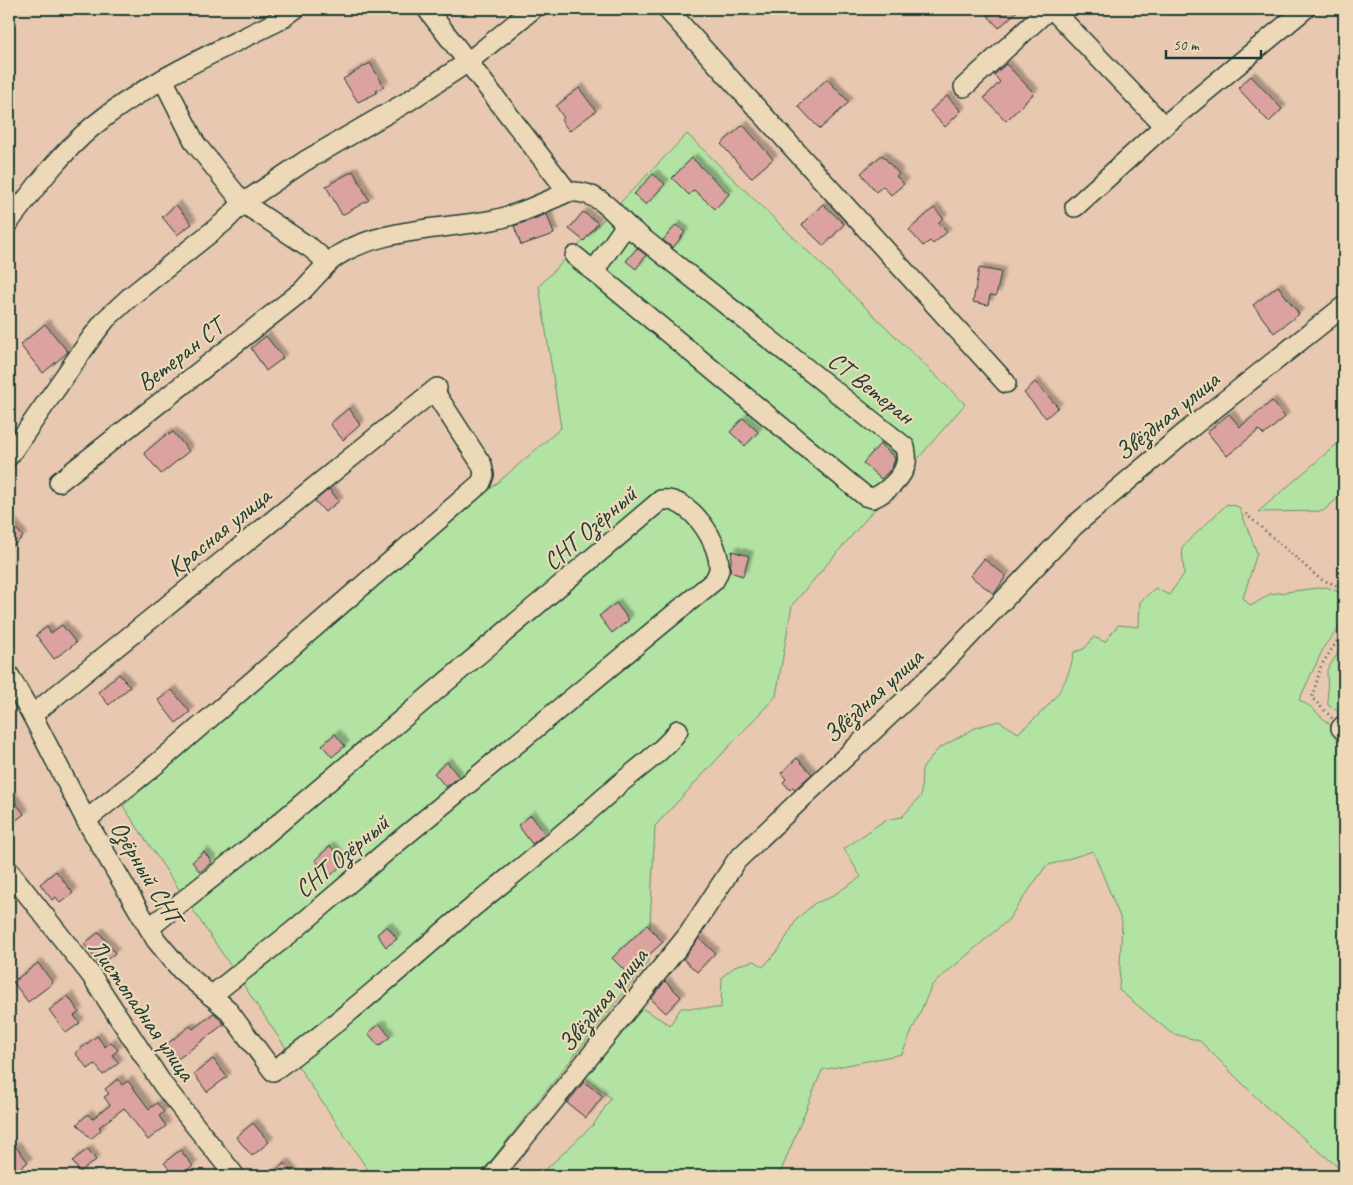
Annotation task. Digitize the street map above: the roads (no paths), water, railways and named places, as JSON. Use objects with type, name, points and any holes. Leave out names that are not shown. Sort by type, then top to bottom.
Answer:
[{"type":"street","points":[[9,222],[46,175],[92,127],[163,79],[278,21],[295,9]]},
{"type":"street","points":[[427,9],[568,192]]},
{"type":"street","points":[[9,456],[106,319],[131,296],[224,222],[243,203],[306,161],[406,102],[468,62],[533,9]]},
{"type":"street","points":[[667,9],[1006,383]]},
{"type":"street","points":[[964,87],[1050,9],[1164,126]]},
{"type":"street","points":[[1075,207],[1164,126],[1305,9]]},
{"type":"street","points":[[163,79],[195,143],[243,203],[312,249],[328,263]]},
{"type":"street","name":"СТ Ветеран","points":[[568,192],[579,191],[591,195],[609,207],[626,225],[905,447],[907,462],[903,472],[881,494],[873,498],[865,496],[575,256]]},
{"type":"street","name":"Ветеран СТ","points":[[59,482],[302,291],[339,254],[369,241],[494,220],[568,192]]},
{"type":"street","points":[[594,271],[626,225]]},
{"type":"street","name":"Звёздная улица","points":[[493,1176],[688,934],[737,860],[936,671],[1075,524],[1193,426],[1344,306]]},
{"type":"street","name":"Красная улица","points":[[32,715],[436,390],[482,465],[484,475],[482,483],[159,762],[86,820]]},
{"type":"street","name":"СНТ Озёрный","points":[[149,928],[265,835],[661,500],[671,499],[682,504],[698,519],[710,537],[716,555],[719,570],[714,581],[211,996]]},
{"type":"street","name":"Озёрный СНТ","points":[[9,675],[32,715],[86,820],[149,928],[181,970],[227,1009],[273,1071],[338,1023],[455,922],[576,825],[644,762],[674,739],[678,730]]},
{"type":"street","name":"Листопадная улица","points":[[9,871],[91,975],[163,1085],[236,1176]]}]
